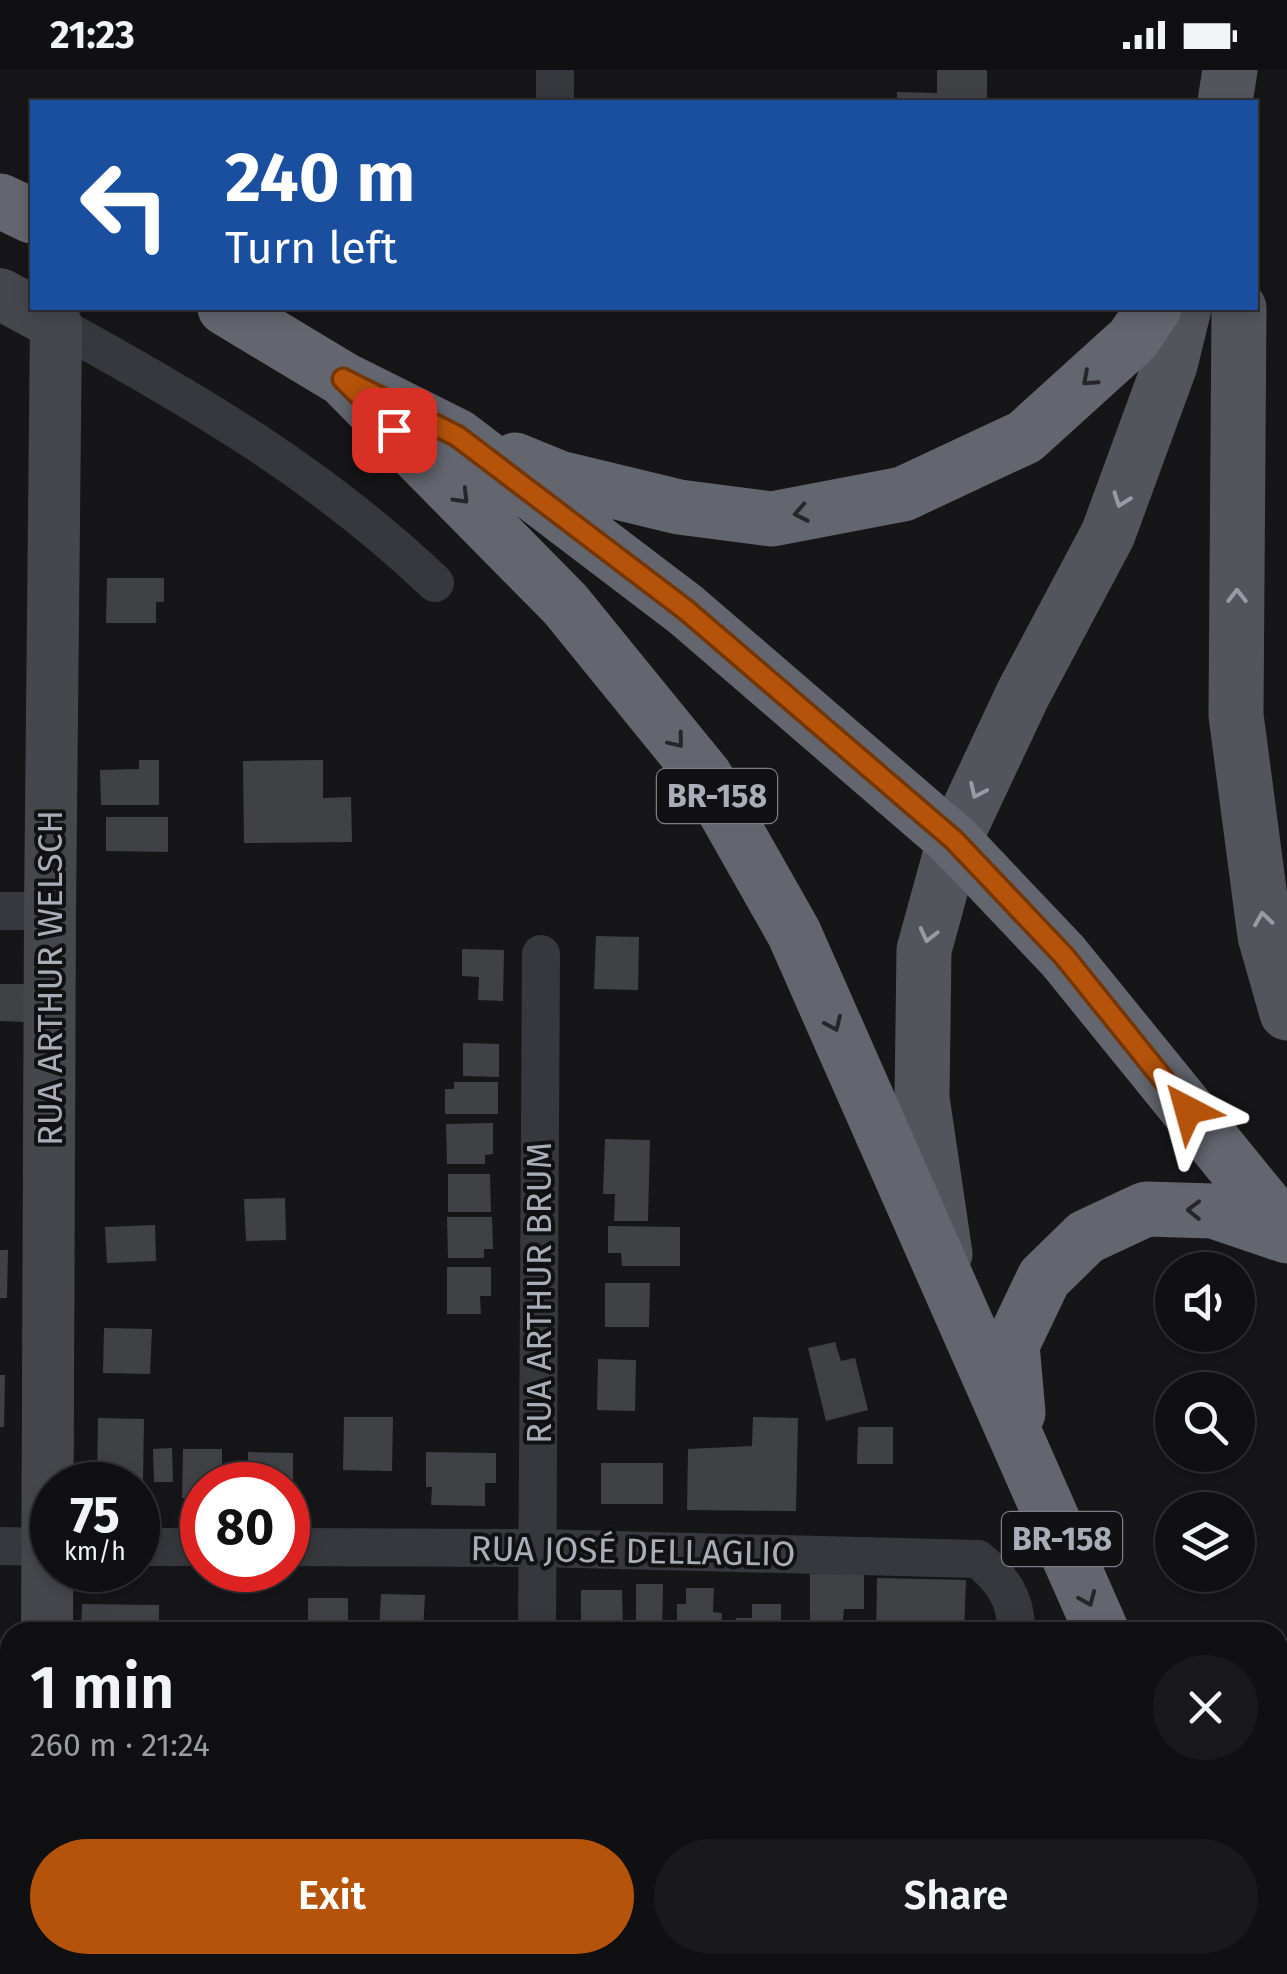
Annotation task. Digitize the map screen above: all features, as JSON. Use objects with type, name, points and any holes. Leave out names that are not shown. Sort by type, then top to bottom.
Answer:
[{"type":"highway","points":[[0,202],[30,215]]},
{"type":"highway","name":"BR-158","points":[[228,310],[343,379],[457,436],[686,610],[954,840],[1064,956],[1287,1234]]},
{"type":"highway","points":[[457,436],[559,478],[679,508],[772,519],[903,494],[1025,437],[1134,339],[1153,310]]},
{"type":"highway","name":"BR-158","points":[[343,379],[565,604],[705,776],[794,933],[1098,1622]]},
{"type":"highway","points":[[1020,1446],[1012,1345],[1044,1278],[1086,1237],[1146,1209],[1213,1210],[1287,1234]]},
{"type":"main road","points":[[1226,100],[1234,70]]},
{"type":"main road","points":[[1234,70],[1237,100]]},
{"type":"main road","points":[[957,1303],[940,1232],[922,1098],[924,950],[954,840],[1023,694],[1108,534],[1170,365],[1184,310]]},
{"type":"main road","points":[[1239,310],[1236,715],[1266,936],[1287,1013]]},
{"type":"street","points":[[555,70],[555,100]]},
{"type":"street","points":[[0,294],[198,403],[295,466],[355,512],[435,584]]},
{"type":"street","name":"RUA ARTHUR WELSCH","points":[[32,1462],[25,911],[56,324]]},
{"type":"street","name":"RUA ARTHUR BRUM","points":[[537,1622],[541,954]]},
{"type":"street","name":"RUA JOSÉ DELLAGLIO","points":[[310,1548],[538,1548],[978,1559],[1002,1580],[1016,1622]]},
{"type":"street","name":"RUA ARTHUR WELSCH","points":[[40,1592],[45,1622]]},
{"type":"building","points":[[937,70],[987,70],[987,100],[897,100],[897,92],[937,93]]},
{"type":"building","points":[[107,578],[164,578],[164,602],[156,602],[156,623],[106,623]]},
{"type":"building","points":[[139,760],[159,760],[159,805],[101,805],[100,770],[139,769]]},
{"type":"building","points":[[323,760],[323,798],[351,797],[352,842],[244,843],[243,761]]},
{"type":"building","points":[[106,817],[168,817],[168,852],[106,851]]},
{"type":"building","points":[[596,936],[639,937],[638,990],[594,989]]},
{"type":"building","points":[[462,949],[504,950],[503,1001],[478,1000],[479,977],[462,976]]},
{"type":"building","points":[[0,984],[25,984],[25,1022],[0,1021]]},
{"type":"building","points":[[463,1043],[499,1044],[499,1077],[463,1076]]},
{"type":"building","points":[[454,1082],[498,1082],[498,1114],[445,1114],[445,1089],[454,1089]]},
{"type":"building","points":[[493,1123],[493,1154],[485,1155],[485,1164],[447,1164],[446,1124]]},
{"type":"building","points":[[605,1139],[650,1140],[648,1221],[614,1221],[615,1194],[603,1194]]},
{"type":"building","points":[[448,1174],[490,1174],[491,1212],[448,1212]]},
{"type":"building","points":[[285,1198],[286,1240],[246,1241],[244,1199]]},
{"type":"building","points":[[447,1217],[492,1217],[493,1249],[484,1249],[484,1258],[448,1258]]},
{"type":"building","points":[[155,1225],[156,1261],[107,1263],[105,1227]]},
{"type":"building","points":[[608,1226],[680,1227],[680,1266],[622,1266],[621,1253],[608,1253]]},
{"type":"building","points":[[0,1250],[8,1250],[7,1298],[0,1298]]},
{"type":"building","points":[[447,1267],[491,1267],[491,1296],[480,1296],[481,1314],[447,1314]]},
{"type":"building","points":[[605,1283],[650,1283],[649,1327],[605,1327]]},
{"type":"building","points":[[104,1328],[152,1329],[150,1374],[103,1373]]},
{"type":"building","points":[[835,1342],[841,1361],[855,1358],[868,1410],[826,1421],[808,1348]]},
{"type":"building","points":[[598,1359],[636,1360],[635,1411],[597,1410]]},
{"type":"building","points":[[0,1375],[5,1375],[4,1427],[0,1427]]},
{"type":"building","points":[[344,1417],[393,1417],[392,1471],[343,1470]]},
{"type":"building","points":[[753,1417],[798,1418],[796,1511],[687,1510],[688,1449],[752,1446]]},
{"type":"building","points":[[98,1418],[144,1419],[143,1462],[97,1462]]},
{"type":"building","points":[[858,1427],[893,1427],[893,1464],[857,1464]]},
{"type":"building","points":[[172,1448],[173,1482],[160,1482],[160,1462],[153,1462],[153,1449]]},
{"type":"building","points":[[183,1449],[222,1449],[222,1462],[183,1462]]},
{"type":"building","points":[[248,1452],[293,1453],[293,1462],[248,1462]]},
{"type":"building","points":[[426,1452],[496,1453],[496,1483],[485,1483],[485,1506],[431,1505],[432,1487],[426,1487]]},
{"type":"building","points":[[601,1463],[663,1463],[663,1504],[601,1504]]},
{"type":"building","points":[[810,1574],[864,1574],[864,1609],[844,1609],[843,1620],[810,1620]]},
{"type":"building","points":[[877,1578],[966,1580],[964,1622],[876,1622]]},
{"type":"building","points":[[636,1584],[663,1584],[662,1622],[636,1622]]},
{"type":"building","points":[[686,1588],[714,1588],[713,1612],[722,1613],[722,1622],[677,1622],[677,1604],[686,1604]]},
{"type":"building","points":[[581,1590],[622,1590],[623,1622],[581,1622]]},
{"type":"building","points":[[381,1594],[425,1595],[424,1622],[380,1622]]},
{"type":"building","points":[[308,1598],[348,1598],[348,1622],[308,1622]]},
{"type":"building","points":[[82,1604],[159,1605],[159,1622],[81,1622]]},
{"type":"building","points":[[752,1604],[781,1604],[781,1622],[736,1622],[736,1618],[752,1618]]},
{"type":"route","points":[[394,430],[343,379],[457,436],[686,610],[954,840],[1064,956],[1188,1110]]}]
